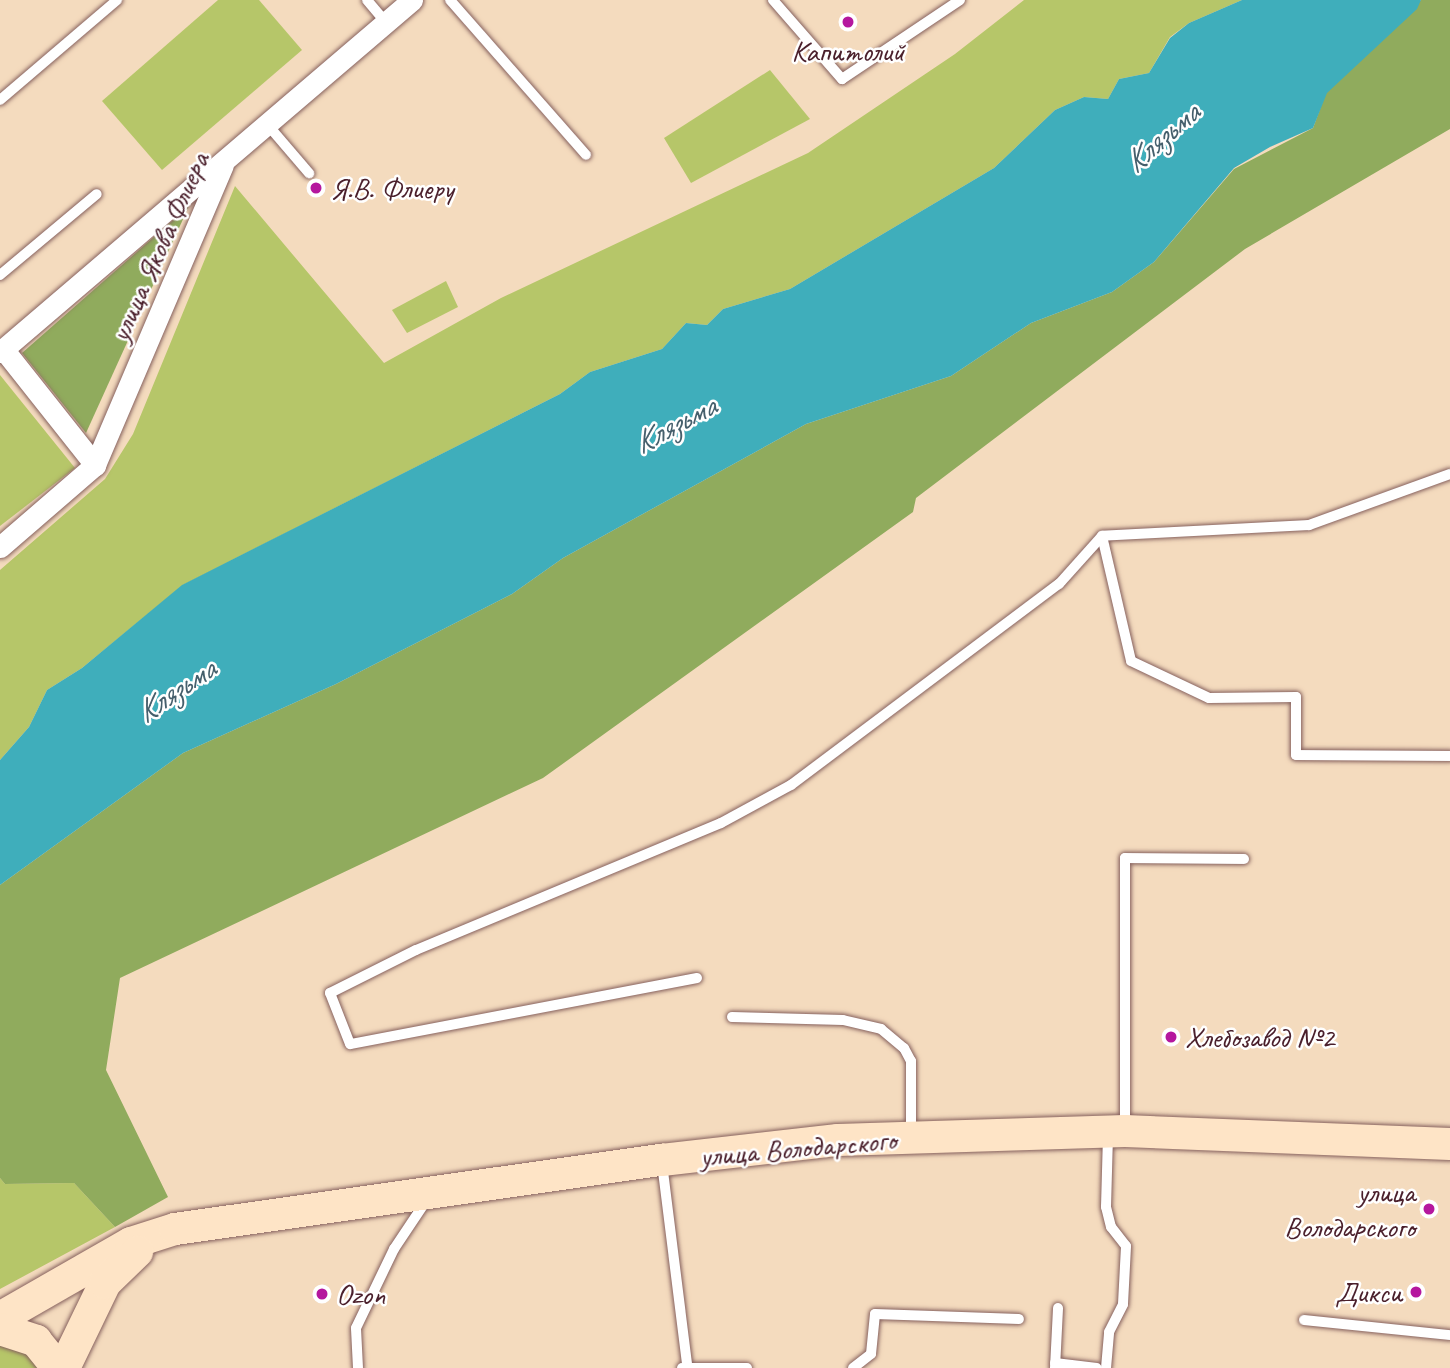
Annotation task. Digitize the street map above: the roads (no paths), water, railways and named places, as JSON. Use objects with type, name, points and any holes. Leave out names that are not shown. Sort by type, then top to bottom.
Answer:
[{"type":"main road","name":"улица Володарского","points":[[0,1318],[131,1243],[175,1229],[312,1206],[430,1195],[662,1160],[838,1140],[1116,1131],[1450,1144]]},
{"type":"main road","points":[[64,1368],[105,1283],[152,1238]]},
{"type":"main road","points":[[0,1329],[36,1341],[58,1368]]},
{"type":"street","name":"улица Якова Флиера","points":[[95,465],[225,160],[412,0]]},
{"type":"street","points":[[0,547],[95,465],[1,349],[225,160]]},
{"type":"lane","points":[[0,100],[117,0]]},
{"type":"lane","points":[[367,0],[386,23]]},
{"type":"lane","points":[[450,0],[586,155]]},
{"type":"lane","points":[[773,0],[842,79],[960,0]]},
{"type":"lane","points":[[267,124],[309,173]]},
{"type":"lane","points":[[0,274],[97,194]]},
{"type":"lane","points":[[696,978],[350,1044],[330,993],[416,950],[721,823],[791,785],[1059,584],[1102,536],[1309,525],[1450,474]]},
{"type":"lane","points":[[1102,536],[1131,662],[1209,698],[1296,697],[1296,755],[1450,757]]},
{"type":"lane","points":[[1106,1368],[1109,1332],[1123,1304],[1126,1246],[1111,1227],[1106,1207],[1116,1131],[1125,858],[1244,859]]},
{"type":"lane","points":[[732,1017],[843,1020],[887,1034],[911,1061],[911,1138]]},
{"type":"lane","points":[[662,1160],[684,1366],[747,1368]]},
{"type":"lane","points":[[358,1368],[356,1328],[394,1249],[430,1195]]},
{"type":"lane","points":[[1058,1308],[1055,1366],[1097,1368]]},
{"type":"lane","points":[[853,1368],[871,1354],[875,1314],[1019,1319]]},
{"type":"lane","points":[[1304,1320],[1450,1335]]},
{"type":"water","name":"Клязьма","points":[[1242,0],[1421,0],[1417,9],[1327,93],[1313,128],[1270,147],[1234,168],[1154,262],[1112,292],[1031,323],[951,376],[806,424],[563,558],[512,594],[336,684],[183,753],[0,885],[0,760],[29,727],[47,690],[82,668],[182,585],[560,394],[590,372],[662,349],[686,323],[707,325],[723,309],[790,289],[994,168],[1055,110],[1084,97],[1108,99],[1119,79],[1149,73],[1170,38],[1189,23]]},
{"type":"place","name":"Капитолий","points":[[848,22]]},
{"type":"place","name":"Я.В. Флиеру","points":[[316,188]]},
{"type":"place","name":"Хлебозавод №2","points":[[1171,1037]]},
{"type":"place","name":"улица Володарского","points":[[1429,1209]]},
{"type":"place","name":"Дикси","points":[[1416,1292]]},
{"type":"place","name":"Ozon","points":[[322,1294]]}]
